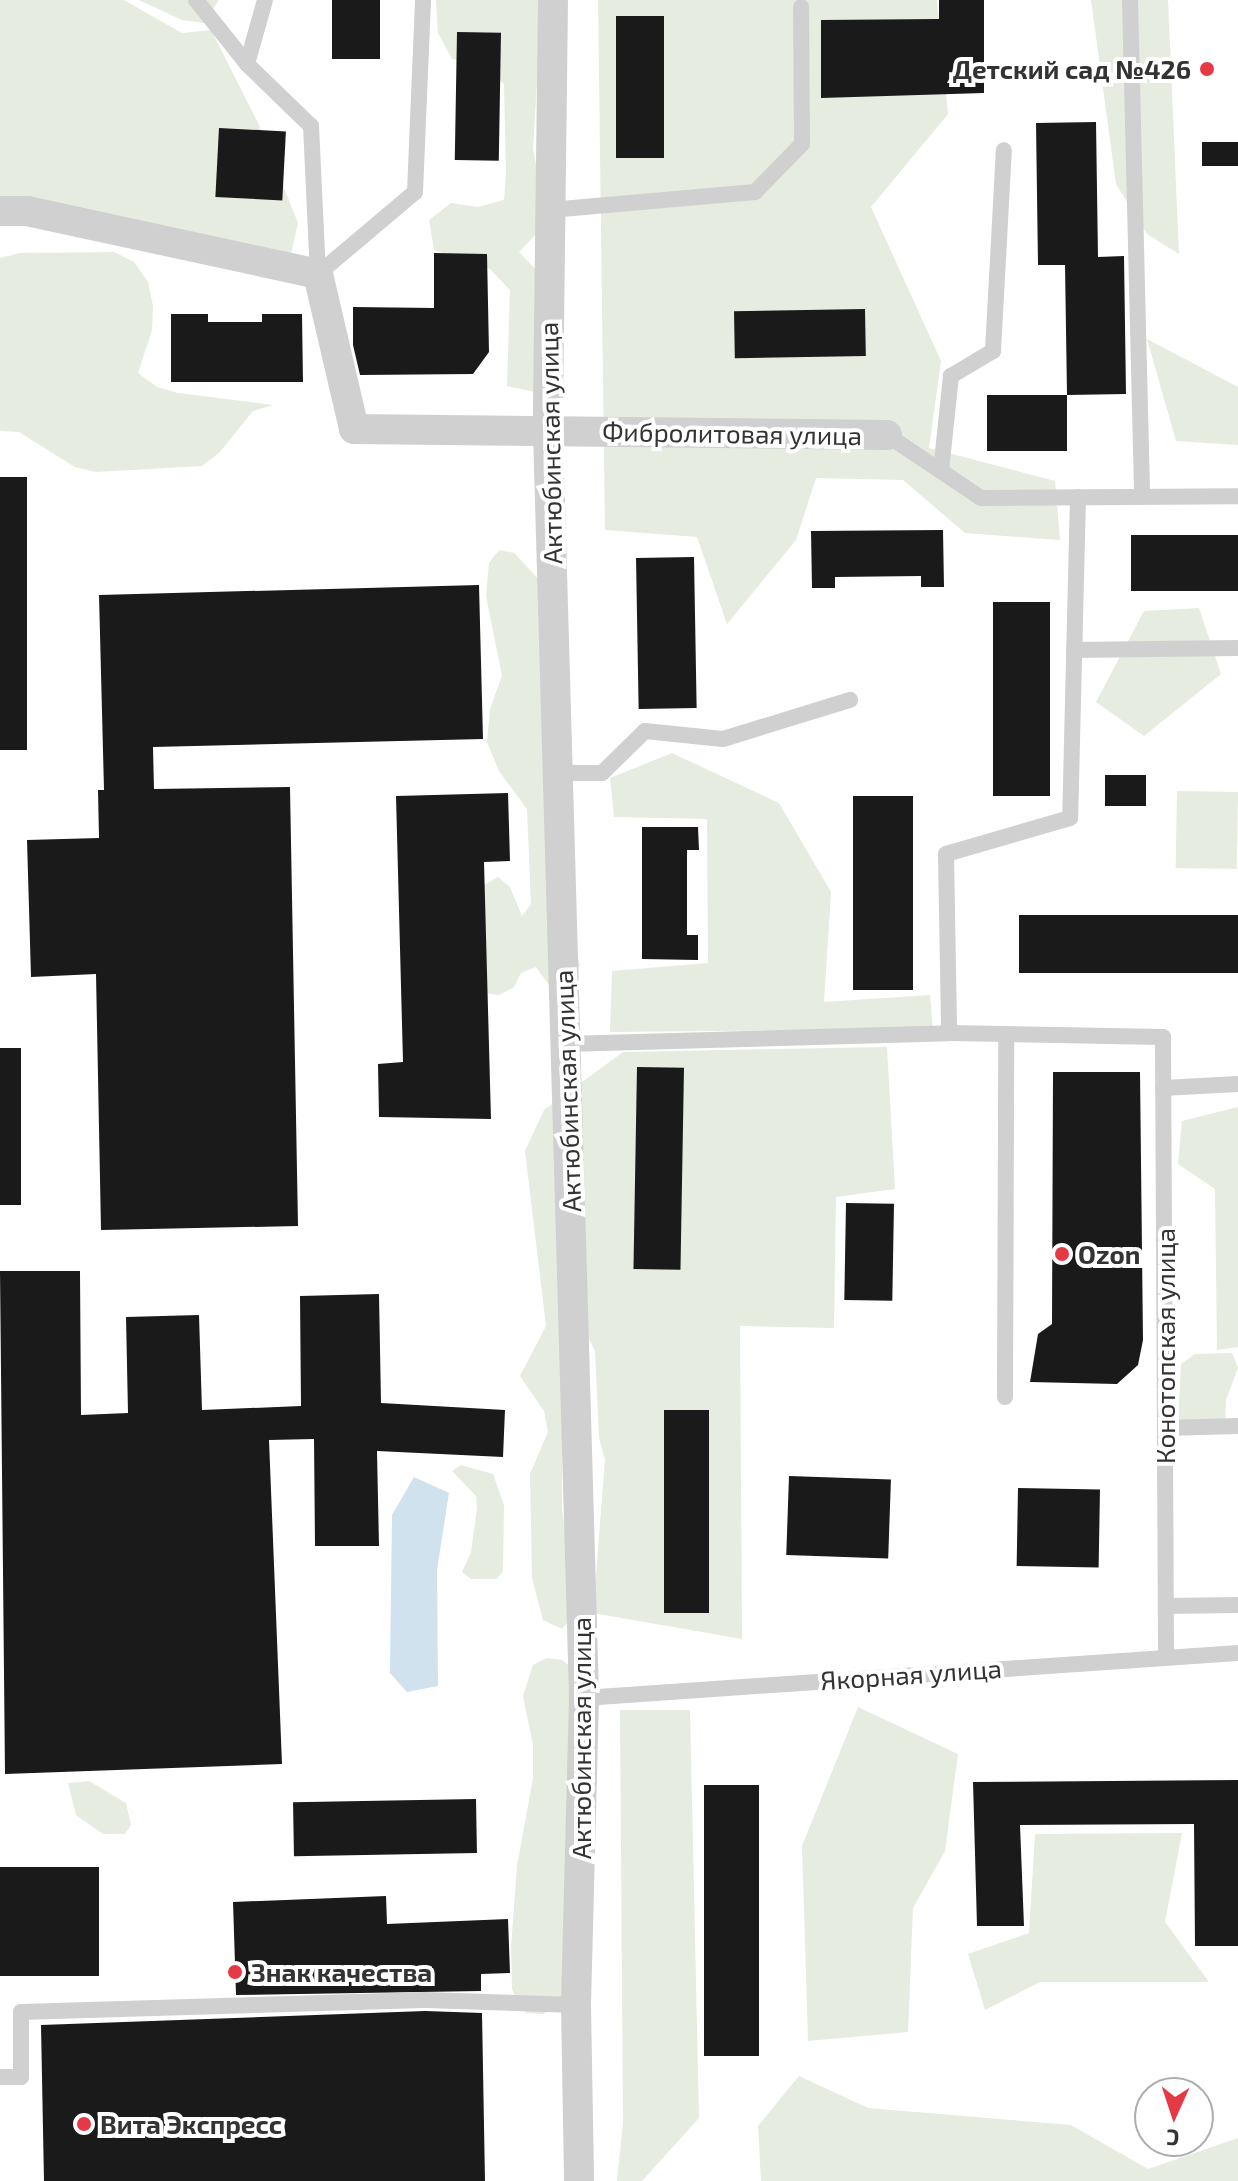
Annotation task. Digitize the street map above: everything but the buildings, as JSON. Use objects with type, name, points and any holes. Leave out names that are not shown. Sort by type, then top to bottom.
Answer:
[{"type":"street","name":"Актюбинская улица","points":[[553,0],[548,431],[584,1698],[576,2005],[579,2181]]},
{"type":"street","points":[[0,211],[27,211],[318,274]]},
{"type":"street","name":"Фибролитовая улица","points":[[318,274],[354,429],[887,435]]},
{"type":"lane","points":[[196,0],[247,64],[311,126],[318,274]]},
{"type":"lane","points":[[247,64],[265,0]]},
{"type":"lane","points":[[318,274],[415,192],[423,0]]},
{"type":"lane","points":[[1130,0],[1142,497]]},
{"type":"lane","points":[[550,210],[755,192],[802,144],[801,7]]},
{"type":"lane","points":[[941,471],[951,376],[993,351],[1004,150]]},
{"type":"lane","name":"Фибролитовая улица","points":[[887,435],[981,498],[1238,496]]},
{"type":"lane","points":[[949,1033],[946,854],[1070,818],[1078,497]]},
{"type":"lane","points":[[1074,650],[1238,648]]},
{"type":"lane","points":[[558,773],[602,773],[645,731],[723,739],[850,700]]},
{"type":"lane","points":[[565,1044],[949,1033],[1006,1035],[1005,1397]]},
{"type":"lane","name":"Конотопская улица","points":[[1006,1035],[1163,1037],[1166,1654]]},
{"type":"lane","points":[[1163,1088],[1238,1084]]},
{"type":"lane","points":[[1165,1428],[1238,1426]]},
{"type":"lane","points":[[1166,1606],[1238,1605]]},
{"type":"lane","name":"Якорная улица","points":[[584,1698],[1166,1654],[1238,1653]]},
{"type":"lane","points":[[0,2077],[21,2077],[21,2012],[425,2000],[576,2005]]},
{"type":"shaded area","points":[[0,0],[124,0],[182,33],[211,30],[258,123],[298,223],[287,272],[0,220]]},
{"type":"shaded area","points":[[139,0],[219,0],[204,23],[182,20]]},
{"type":"shaded area","points":[[436,0],[542,0],[533,148],[543,203],[538,232],[519,252],[538,272],[540,393],[507,386],[510,290],[490,269],[434,250],[429,220],[451,203],[478,207],[504,200],[506,172],[504,84],[482,64],[452,59],[438,33]]},
{"type":"shaded area","points":[[598,0],[937,0],[948,114],[871,207],[941,361],[929,448],[1055,481],[1060,540],[965,533],[903,480],[816,478],[796,540],[727,624],[697,537],[605,530]]},
{"type":"shaded area","points":[[1091,0],[1168,0],[1179,254],[1147,234],[1116,184]]},
{"type":"shaded area","points":[[114,252],[134,262],[148,282],[153,306],[152,330],[138,373],[157,387],[178,393],[273,405],[253,411],[219,453],[202,466],[96,472],[75,467],[19,432],[0,431],[0,258],[20,253]]},
{"type":"shaded area","points":[[1147,339],[1238,387],[1238,445],[1176,441]]},
{"type":"shaded area","points":[[499,550],[514,553],[545,586],[570,708],[574,950],[580,964],[571,993],[555,993],[536,967],[521,973],[514,987],[499,995],[483,993],[484,885],[498,877],[510,887],[522,916],[531,904],[527,809],[499,771],[487,742],[490,709],[502,676],[486,596],[489,563]]},
{"type":"shaded area","points":[[1199,608],[1221,674],[1144,736],[1096,702],[1144,611]]},
{"type":"shaded area","points":[[672,753],[779,803],[831,892],[824,1002],[930,995],[933,1029],[610,1032],[612,971],[708,963],[707,819],[614,817],[610,778]]},
{"type":"shaded area","points":[[1177,791],[1238,792],[1237,869],[1176,868]]},
{"type":"shaded area","points":[[887,1047],[895,1189],[836,1197],[834,1328],[740,1326],[742,1639],[593,1613],[605,1460],[599,1438],[595,1351],[586,1333],[562,1365],[562,1509],[576,1612],[562,1629],[543,1620],[532,1578],[530,1474],[548,1432],[544,1411],[520,1376],[546,1326],[525,1151],[544,1110],[623,1052]]},
{"type":"shaded area","points":[[1238,1107],[1238,1347],[1217,1350],[1215,1189],[1178,1164],[1182,1121]]},
{"type":"shaded area","points":[[1232,1353],[1238,1368],[1226,1400],[1225,1424],[1178,1424],[1181,1364],[1195,1354]]},
{"type":"shaded area","points":[[461,1465],[493,1474],[504,1505],[503,1571],[497,1579],[471,1579],[462,1572],[471,1552],[477,1508],[476,1496],[452,1471]]},
{"type":"shaded area","points":[[547,1658],[562,1660],[574,1669],[583,1963],[558,2006],[543,2014],[526,2013],[518,2004],[512,1989],[511,1947],[517,1866],[533,1778],[533,1745],[523,1696],[533,1665]]},
{"type":"shaded area","points":[[858,1707],[958,1754],[945,1851],[913,1908],[908,2032],[808,2041],[802,1846]]},
{"type":"shaded area","points":[[620,1710],[690,1710],[699,2118],[642,2181],[617,2181],[623,2123]]},
{"type":"shaded area","points":[[89,1781],[126,1803],[131,1825],[125,1834],[103,1834],[76,1815],[68,1783]]},
{"type":"shaded area","points":[[1182,1833],[1165,1922],[1209,1982],[1040,1982],[985,2010],[968,1954],[1029,1933],[1035,1834]]},
{"type":"shaded area","points":[[799,2076],[868,2108],[1071,2125],[1148,2169],[1183,2157],[1214,2157],[1214,2146],[1238,2138],[1238,2181],[761,2181],[758,2126]]},
{"type":"water","points":[[414,1477],[449,1493],[437,1570],[438,1686],[407,1692],[390,1673],[392,1515]]},
{"type":"place","name":"Детский сад №426","points":[[1207,69]]},
{"type":"place","name":"Ozon","points":[[1062,1254]]},
{"type":"place","name":"Знак качества","points":[[235,1972]]},
{"type":"place","name":"Вита Экспресс","points":[[84,2124]]}]
